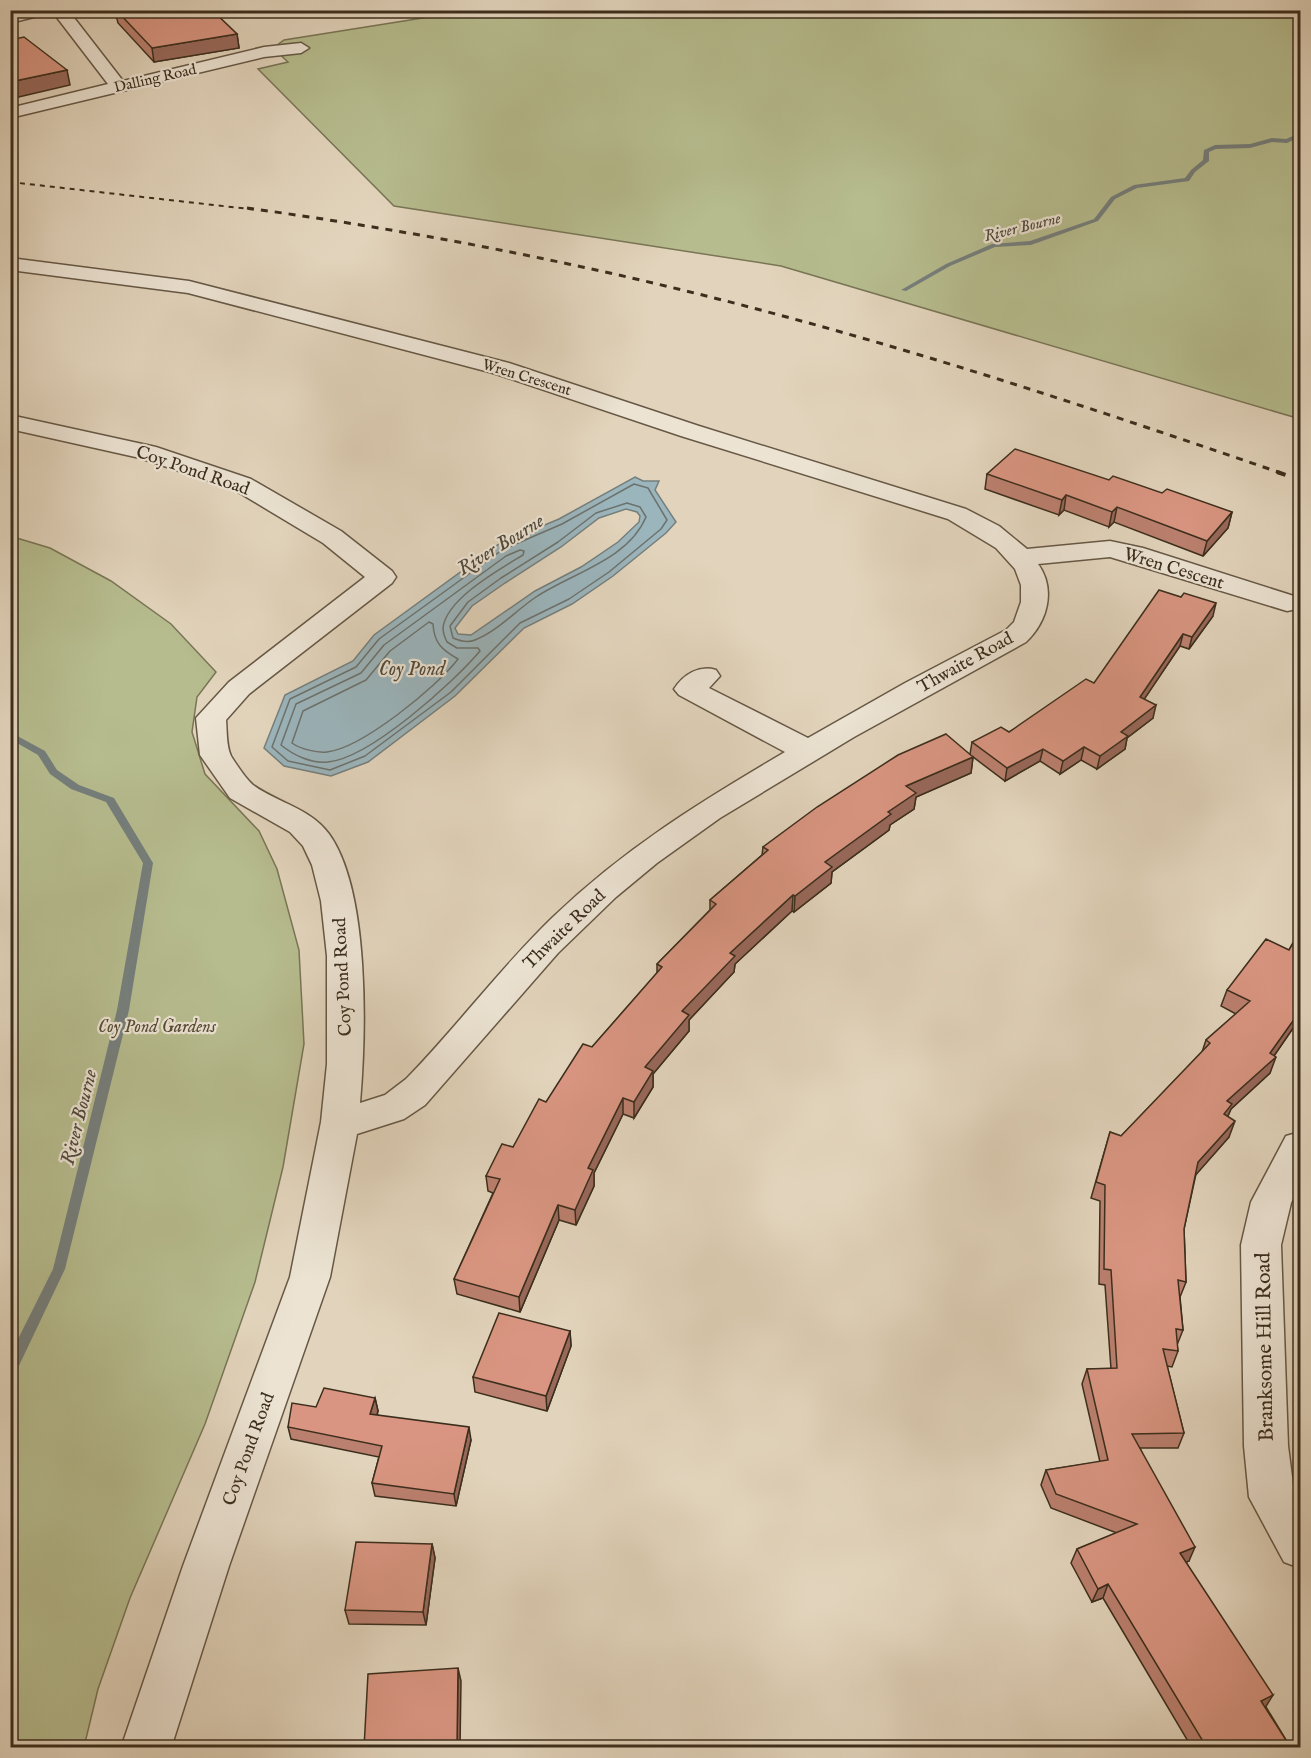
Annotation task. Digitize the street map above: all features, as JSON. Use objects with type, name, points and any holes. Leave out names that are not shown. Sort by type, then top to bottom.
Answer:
[{"type":"street","points":[[10,18],[44,10]]},
{"type":"street","points":[[58,10],[118,86]]},
{"type":"street","name":"Dalling Road","points":[[10,113],[264,52],[300,48]]},
{"type":"street","name":"Wren Crescent","points":[[10,264],[189,287],[501,368],[690,431],[957,514],[984,529],[1022,557]]},
{"type":"street","name":"Coy Pond Road","points":[[10,422],[147,452],[242,484],[332,537],[382,577],[239,688],[211,718],[215,755],[241,791],[301,824],[317,841],[328,866],[338,901],[344,957],[345,1064],[340,1122],[310,1277],[206,1566],[146,1748]]},
{"type":"street","name":"Wren Cescent","points":[[1022,557],[1110,549],[1134,554],[1287,603]]},
{"type":"street","name":"Thwaite Road","points":[[340,1122],[375,1115],[399,1104],[426,1081],[526,965],[570,919],[688,824],[908,693],[1010,640],[1027,624],[1034,605],[1035,585],[1022,557]]},
{"type":"street","points":[[688,690],[808,752]]},
{"type":"street","name":"Branksome Hill Road","points":[[1300,1147],[1271,1202],[1261,1245],[1266,1446],[1272,1497],[1300,1546]]},
{"type":"green space","points":[[473,10],[1300,11],[1300,419],[781,266],[394,206],[258,69],[288,62],[273,48],[284,40]]},
{"type":"green space","name":"Coy Pond Gardens","points":[[10,536],[50,548],[111,581],[171,624],[216,672],[197,697],[192,732],[205,774],[259,831],[277,869],[299,950],[304,1044],[283,1167],[255,1282],[205,1424],[130,1598],[98,1689],[84,1747],[11,1747]]},
{"type":"water","name":"Coy Pond","points":[[635,477],[643,481],[659,481],[655,490],[676,522],[666,533],[613,576],[572,604],[524,628],[455,696],[368,762],[331,776],[284,766],[264,748],[285,695],[353,661],[374,635],[499,544],[559,519]],"holes":[[[626,509],[637,512],[640,516],[639,522],[618,542],[581,567],[535,591],[471,635],[458,634],[455,628],[472,606],[561,547],[599,518]]]},
{"type":"building","points":[[116,10],[212,10],[237,34],[152,48]]},
{"type":"building","points":[[24,37],[67,70],[10,82],[10,40]]},
{"type":"building","points":[[1015,449],[1109,480],[1113,476],[1162,493],[1167,489],[1232,512],[1207,541],[1117,507],[1112,512],[1066,495],[1062,500],[987,474]]},
{"type":"building","points":[[1159,590],[1181,597],[1184,593],[1216,603],[1192,637],[1183,634],[1140,697],[1156,705],[1121,732],[1128,736],[1100,756],[1084,747],[1063,761],[1043,749],[1007,768],[972,742],[1001,727],[1009,732],[1086,679],[1094,683]]},
{"type":"building","points":[[946,734],[973,757],[906,786],[916,793],[825,862],[832,867],[795,896],[793,895],[730,953],[735,956],[682,1011],[689,1015],[645,1067],[653,1071],[634,1102],[623,1098],[588,1168],[593,1170],[575,1210],[558,1205],[519,1297],[454,1279],[500,1179],[486,1176],[502,1144],[513,1147],[539,1099],[546,1102],[583,1044],[592,1047],[662,967],[657,964],[716,904],[710,900],[768,850],[763,847],[817,807],[898,755]]},
{"type":"building","points":[[1300,931],[1300,1011],[1270,1053],[1276,1057],[1227,1101],[1232,1104],[1224,1114],[1235,1121],[1198,1162],[1184,1229],[1186,1282],[1178,1280],[1183,1330],[1176,1329],[1178,1351],[1163,1349],[1184,1433],[1132,1434],[1195,1547],[1180,1553],[1273,1695],[1261,1701],[1291,1748],[1207,1748],[1108,1584],[1098,1589],[1077,1549],[1137,1524],[1056,1494],[1046,1470],[1108,1460],[1087,1369],[1117,1368],[1111,1270],[1104,1269],[1105,1185],[1096,1182],[1110,1132],[1121,1136],[1210,1043],[1206,1040],[1250,1001],[1227,990],[1266,939],[1289,950]]},
{"type":"building","points":[[499,1313],[570,1331],[546,1396],[473,1377]]},
{"type":"building","points":[[324,1388],[375,1398],[370,1414],[469,1427],[454,1494],[372,1483],[382,1446],[288,1427],[292,1403],[316,1407]]},
{"type":"building","points":[[356,1542],[432,1544],[423,1612],[345,1610]]},
{"type":"building","points":[[458,1668],[457,1748],[364,1748],[368,1674]]},
{"type":"waterway","name":"River Bourne","points":[[904,290],[948,265],[994,245],[1031,243],[1096,220],[1113,198],[1136,186],[1187,180],[1193,171],[1206,161],[1206,151],[1215,147],[1250,146],[1272,140],[1287,141],[1300,135]]},
{"type":"waterway","name":"River Bourne","points":[[10,735],[42,753],[53,772],[75,787],[110,800],[148,863],[123,1010],[59,1269],[10,1370]]},
{"type":"railway","points":[[10,182],[258,210]]},
{"type":"railway","points":[[247,208],[444,239],[574,265],[704,295],[962,368],[1281,473]]},
{"type":"railway","points":[[1277,472],[1300,480]]}]
